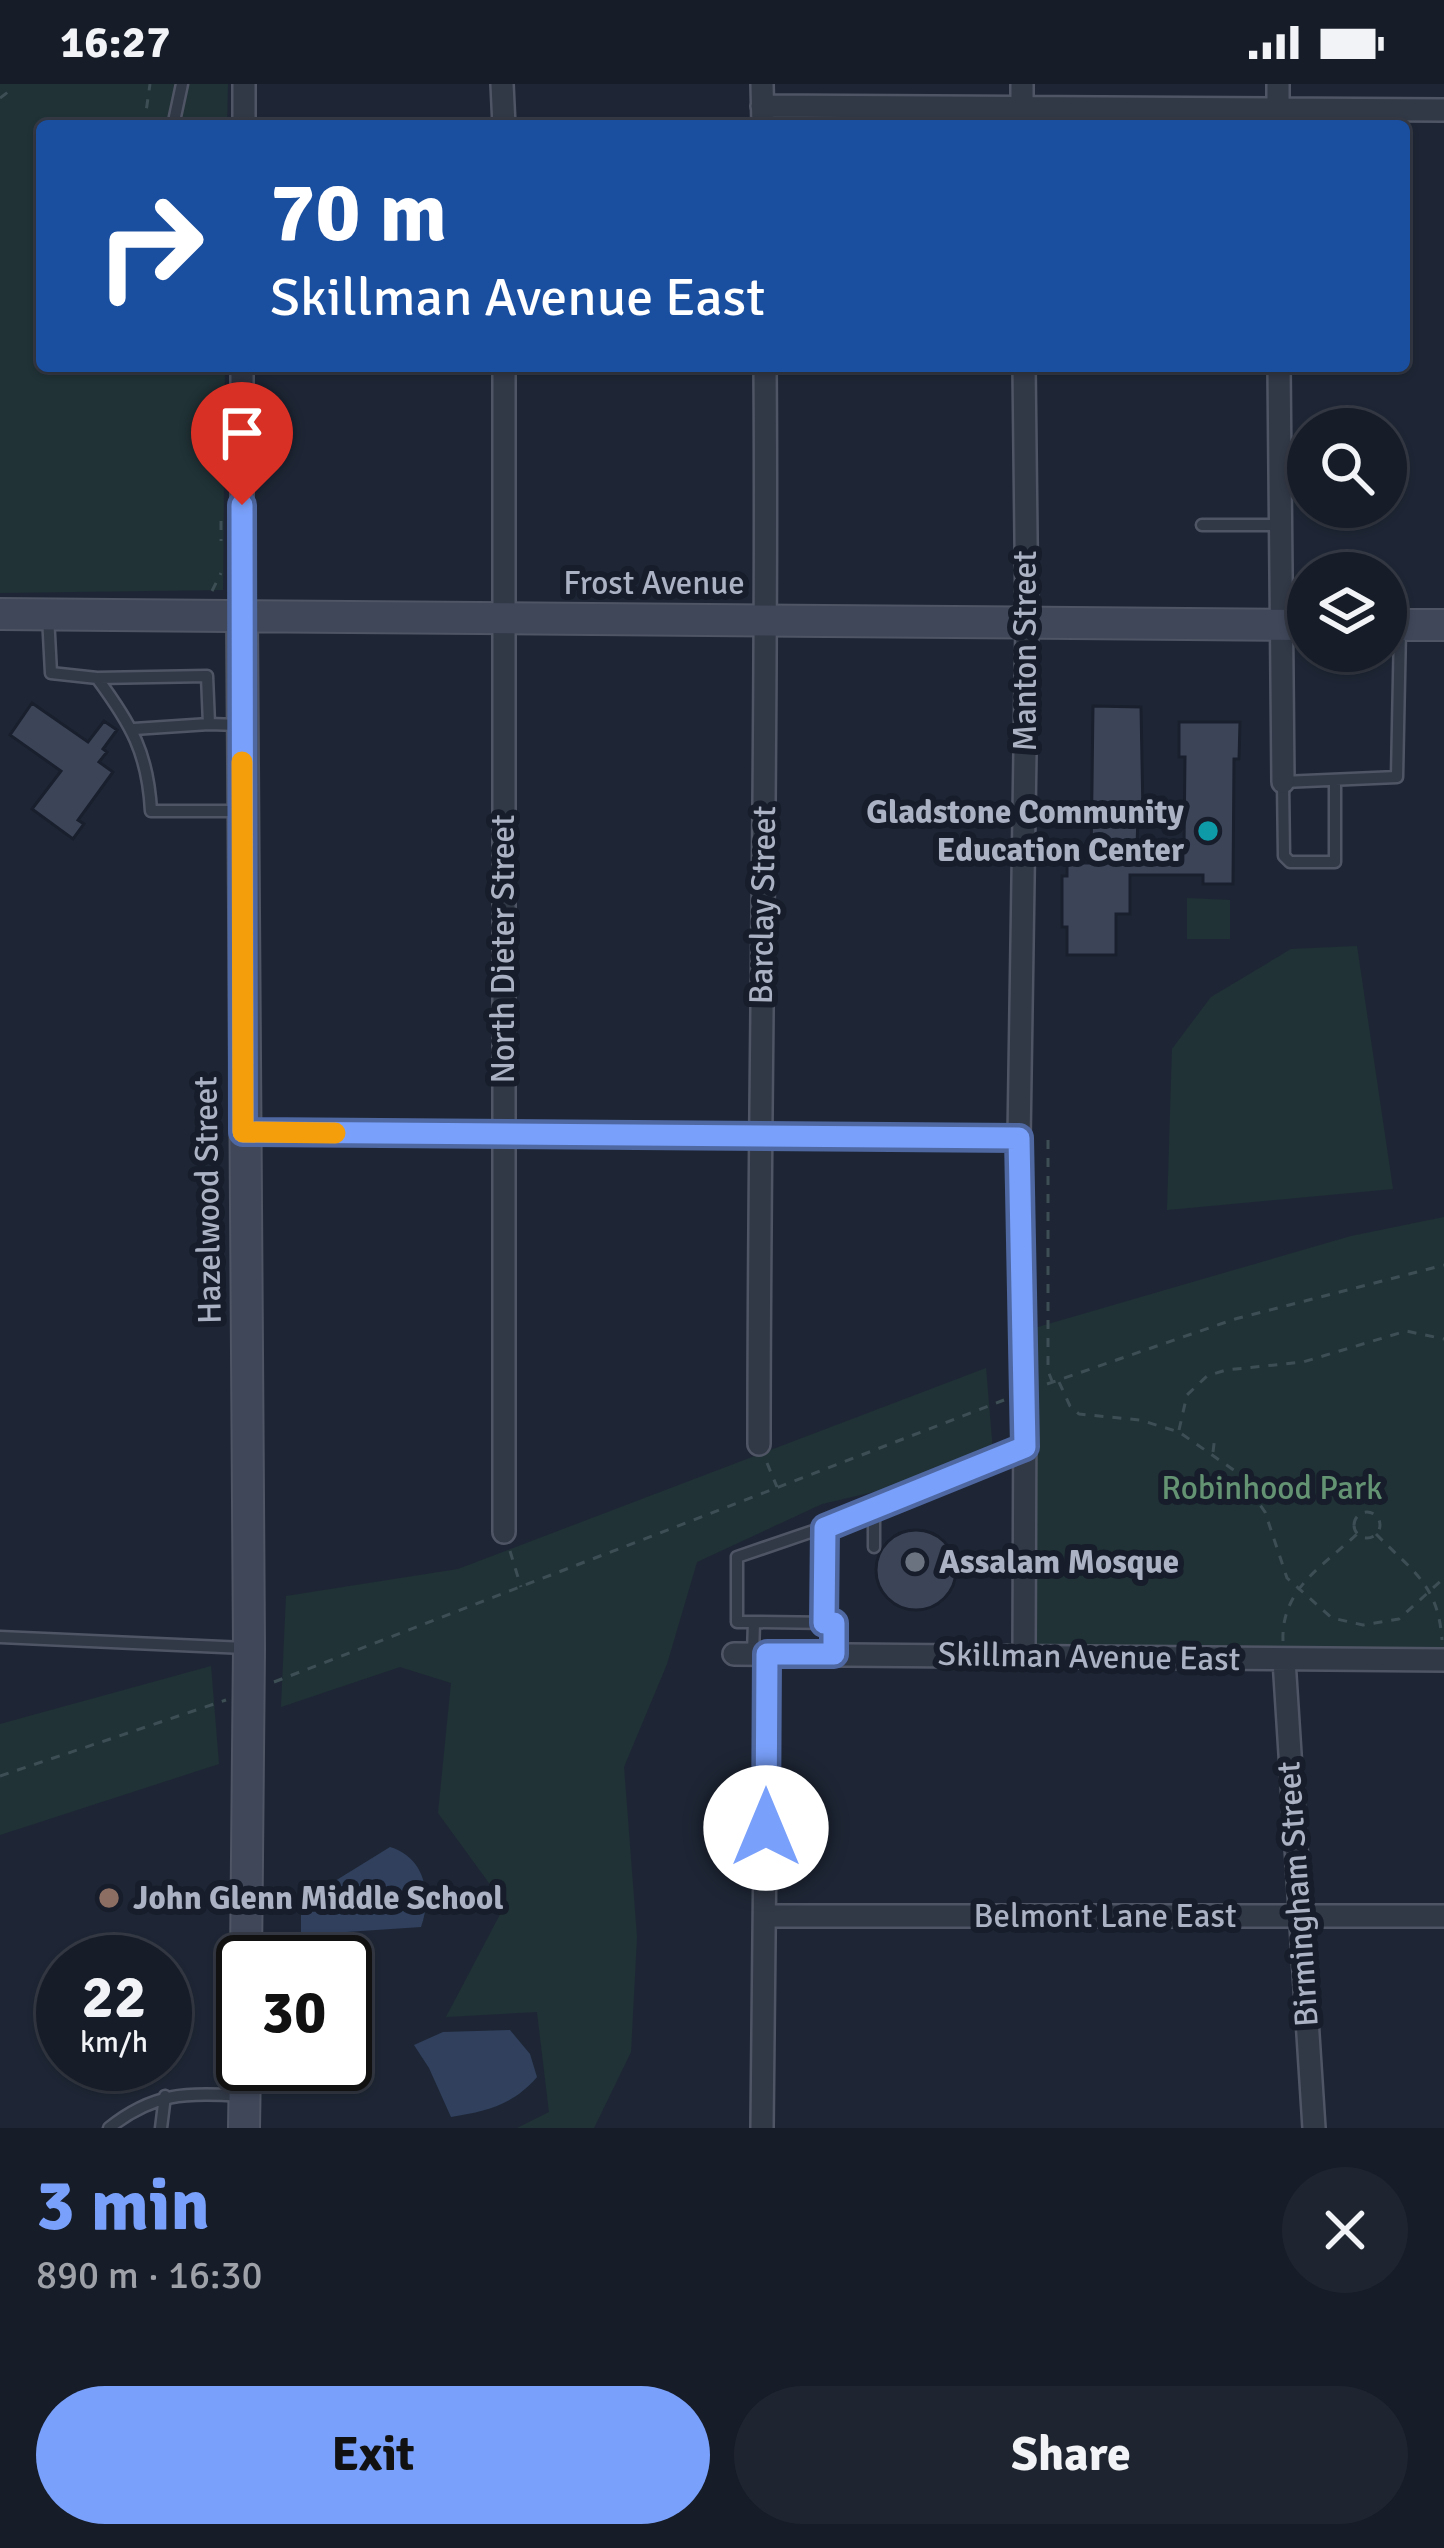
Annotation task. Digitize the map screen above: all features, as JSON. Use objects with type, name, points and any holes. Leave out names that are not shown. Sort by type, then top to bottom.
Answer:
[{"type":"street","points":[[244,84],[244,120]]},
{"type":"street","points":[[502,84],[504,120]]},
{"type":"street","points":[[1022,84],[1022,117]]},
{"type":"street","points":[[1278,84],[1278,117]]},
{"type":"street","points":[[763,106],[1022,117],[1278,117],[1444,110]]},
{"type":"street","name":"Hazelwood Street","points":[[242,372],[246,1935]]},
{"type":"street","name":"North Dieter Street","points":[[504,372],[504,1532]]},
{"type":"street","name":"Barclay Street","points":[[759,1444],[765,372]]},
{"type":"street","name":"Manton Street","points":[[1024,372],[1027,622],[1019,1138],[1024,1657]]},
{"type":"street","points":[[1279,372],[1279,525],[1287,575]]},
{"type":"street","name":"Frost Avenue","points":[[0,614],[1287,625]]},
{"type":"street","points":[[1407,625],[1444,625]]},
{"type":"street","points":[[1283,782],[1291,672]]},
{"type":"street","points":[[243,1132],[1019,1138]]},
{"type":"street","points":[[751,1654],[765,1916],[762,2128]]},
{"type":"street","name":"Skillman Avenue East","points":[[751,1654],[1444,1660]]},
{"type":"street","name":"Birmingham Street","points":[[1284,1660],[1314,2128]]},
{"type":"street","name":"Belmont Lane East","points":[[765,1916],[1444,1916]]},
{"type":"street","points":[[244,2091],[244,2128]]},
{"type":"lane","points":[[174,120],[182,84]]},
{"type":"lane","points":[[1202,525],[1279,525]]},
{"type":"lane","points":[[48,615],[51,673],[97,678],[207,676],[209,724]]},
{"type":"lane","points":[[1335,781],[1335,862],[1290,862],[1284,856],[1283,782],[1397,777],[1394,672]]},
{"type":"lane","points":[[97,678],[134,729],[137,752],[149,773],[151,811],[242,810]]},
{"type":"lane","points":[[134,729],[242,725]]},
{"type":"lane","points":[[834,1654],[834,1623],[737,1622],[737,1557],[825,1528],[1025,1447]]},
{"type":"lane","points":[[874,1508],[874,1546]]},
{"type":"lane","points":[[824,1623],[825,1528]]},
{"type":"lane","points":[[751,1654],[754,1622]]},
{"type":"lane","points":[[0,1637],[249,1648]]},
{"type":"lane","points":[[109,2128],[136,2106],[165,2096],[244,2096]]},
{"type":"lane","points":[[161,2128],[165,2096]]},
{"type":"path","points":[[0,98],[8,92],[8,84]]},
{"type":"path","points":[[145,120],[150,84]]},
{"type":"path","points":[[1048,1140],[1048,1371],[1070,1406],[1079,1414],[1140,1420],[1179,1432],[1213,1452],[1253,1491],[1287,1578],[1332,1618],[1363,1624],[1399,1619],[1444,1578]]},
{"type":"path","points":[[0,1776],[249,1693],[1056,1381],[1234,1319],[1444,1265]]},
{"type":"path","points":[[1179,1432],[1178,1419],[1187,1395],[1207,1376],[1303,1362],[1406,1331],[1444,1339]]},
{"type":"path","points":[[1213,1452],[1215,1436]]},
{"type":"path","points":[[759,1444],[777,1488]]},
{"type":"path","points":[[1364,1511],[1377,1516],[1376,1534],[1370,1538],[1357,1534],[1355,1518],[1364,1511]]},
{"type":"path","points":[[504,1532],[521,1587]]},
{"type":"path","points":[[1284,1660],[1284,1612],[1297,1589],[1357,1534]]},
{"type":"path","points":[[1376,1534],[1432,1591],[1440,1611],[1444,1660]]},
{"type":"green space","points":[[0,84],[228,84],[227,120],[36,120],[36,372],[225,372],[223,590],[0,593]]},
{"type":"green space","points":[[1187,898],[1230,900],[1230,939],[1187,939]]},
{"type":"green space","points":[[1357,946],[1393,1189],[1167,1210],[1172,1049],[1211,997],[1291,949]]},
{"type":"green space","name":"Robinhood Park","points":[[1444,1217],[1444,1659],[1024,1657],[1024,1331],[1351,1236]]},
{"type":"green space","points":[[986,1368],[994,1464],[822,1504],[697,1562],[667,1664],[624,1767],[637,1937],[631,2052],[594,2128],[517,2128],[549,2112],[537,2012],[446,2017],[505,1905],[438,1813],[451,1683],[400,1667],[281,1707],[286,1596],[458,1569]]},
{"type":"green space","points":[[211,1666],[219,1764],[0,1835],[0,1724]]},
{"type":"water","points":[[390,1847],[412,1860],[426,1891],[421,1927],[301,1935],[301,1902]]},
{"type":"water","points":[[510,2030],[530,2054],[537,2077],[498,2105],[451,2117],[414,2045],[443,2032]]},
{"type":"building","points":[[32,703],[88,742],[104,721],[117,730],[99,762],[113,772],[78,820],[84,824],[73,839],[32,809],[61,771],[10,735]]},
{"type":"building","name":"Gladstone Community Education Center","points":[[1093,706],[1141,707],[1143,815],[1138,815],[1137,847],[1184,848],[1185,757],[1179,757],[1179,722],[1240,722],[1239,759],[1234,759],[1233,884],[1203,884],[1203,875],[1130,875],[1130,914],[1116,914],[1116,955],[1067,955],[1062,876],[1067,876],[1067,863],[1091,863]]},
{"type":"building","name":"Assalam Mosque","points":[[916,1530],[945,1541],[956,1570],[945,1599],[916,1610],[887,1599],[876,1570],[887,1541]]},
{"type":"slow traffic","points":[[242,762],[243,1132],[335,1133]]},
{"type":"place","name":"Gladstone Community Education Center","points":[[1208,831]]},
{"type":"place","name":"Assalam Mosque","points":[[915,1562]]},
{"type":"place","name":"John Glenn Middle School","points":[[109,1898]]},
{"type":"route","points":[[242,505],[243,1132],[1019,1138],[1025,1447],[825,1528],[824,1623],[834,1623],[834,1654],[767,1654],[766,1828]]}]
